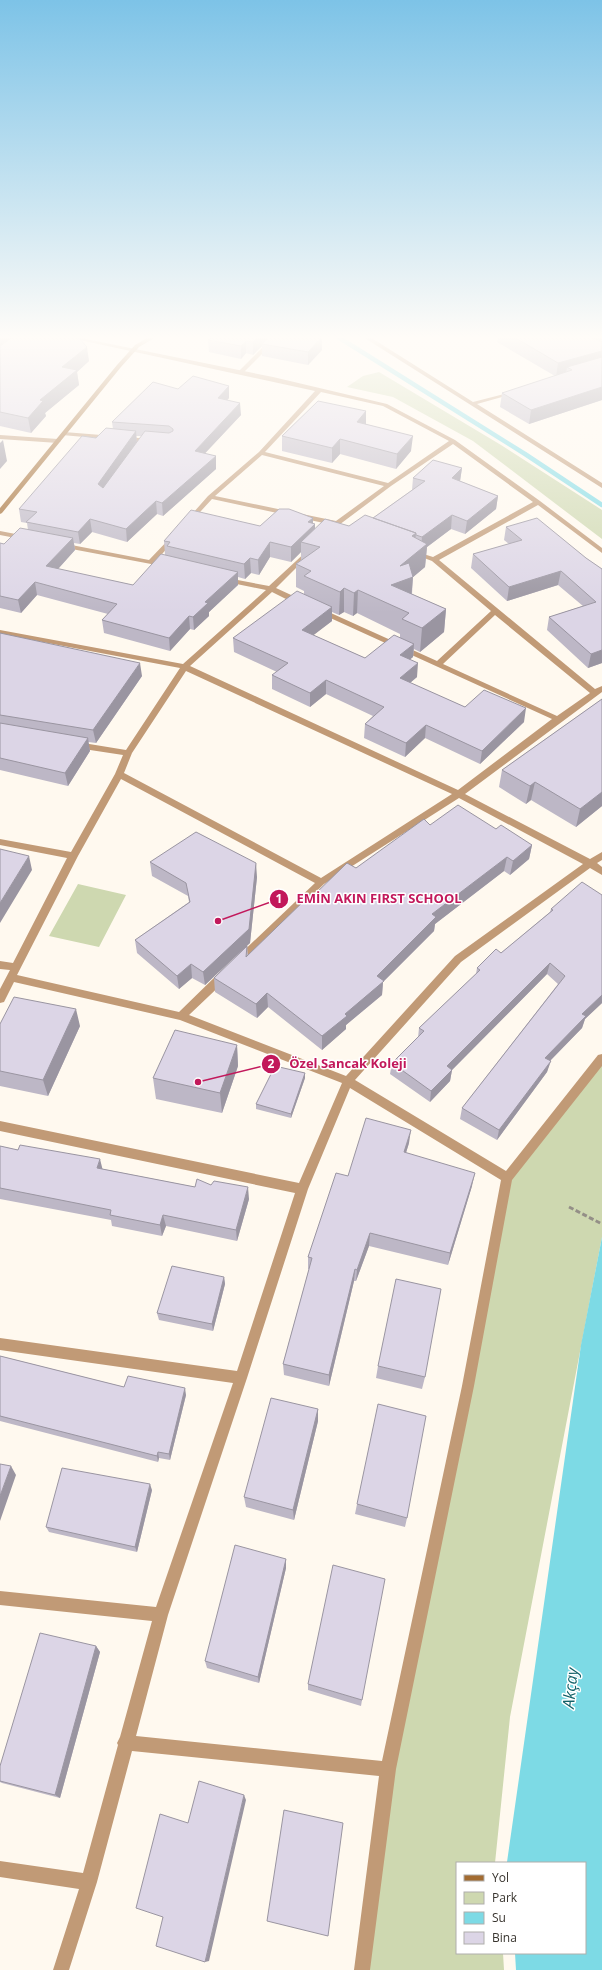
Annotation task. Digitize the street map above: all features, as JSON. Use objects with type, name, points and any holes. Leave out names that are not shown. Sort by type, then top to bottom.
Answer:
[{"type":"street","points":[[0,512],[68,429]]},
{"type":"street","points":[[184,526],[210,497],[261,453],[283,429]]},
{"type":"street","points":[[430,429],[453,441],[538,502],[602,551]]},
{"type":"street","points":[[512,429],[602,486]]},
{"type":"street","points":[[64,434],[157,441]]},
{"type":"street","points":[[0,437],[58,441]]},
{"type":"street","points":[[139,447],[144,440]]},
{"type":"street","points":[[0,998],[73,856],[119,774],[128,753],[185,667],[271,589],[318,543],[389,485],[453,441]]},
{"type":"street","points":[[261,453],[389,485]]},
{"type":"street","points":[[210,497],[341,525]]},
{"type":"street","points":[[434,560],[538,502]]},
{"type":"street","points":[[152,561],[178,532]]},
{"type":"street","points":[[0,534],[38,540]]},
{"type":"street","points":[[53,543],[152,561],[174,567]]},
{"type":"street","points":[[181,1016],[321,882],[459,794],[599,690],[495,611],[434,560],[404,549]]},
{"type":"street","points":[[219,577],[271,589],[558,719]]},
{"type":"street","points":[[437,665],[495,611]]},
{"type":"street","points":[[0,632],[185,667],[459,794],[591,864],[602,872]]},
{"type":"street","points":[[68,743],[128,753]]},
{"type":"street","points":[[119,774],[321,882]]},
{"type":"street","points":[[0,842],[73,856]]},
{"type":"street","points":[[62,1970],[88,1882],[161,1615],[241,1378],[302,1189],[348,1081],[458,959],[602,855]]},
{"type":"street","points":[[0,965],[15,967]]},
{"type":"street","points":[[11,978],[181,1016],[348,1081],[507,1178]]},
{"type":"street","points":[[362,1970],[388,1769],[468,1386],[507,1178],[602,1058]]},
{"type":"street","points":[[0,1126],[302,1189]]},
{"type":"street","points":[[0,1344],[241,1378]]},
{"type":"street","points":[[0,1598],[161,1615]]},
{"type":"street","points":[[125,1743],[388,1769]]},
{"type":"street","points":[[0,1869],[88,1882]]},
{"type":"path","points":[[569,1207],[602,1224]]},
{"type":"green space","points":[[451,429],[474,429],[602,510],[602,539],[473,441]]},
{"type":"green space","points":[[78,884],[126,895],[99,947],[49,936]]},
{"type":"green space","points":[[602,1058],[602,1237],[510,1717],[495,1862],[456,1862],[456,1954],[503,1954],[504,1970],[362,1970],[388,1769],[507,1178]]},
{"type":"water","name":"Akçay","points":[[602,1237],[602,1970],[516,1970],[515,1954],[586,1954],[586,1862],[507,1862],[581,1345]]},
{"type":"building","points":[[105,429],[136,431],[98,484],[103,488],[145,431],[169,433],[173,431],[173,429],[216,429],[195,451],[216,456],[162,503],[156,501],[126,529],[90,519],[78,532],[26,522],[37,512],[19,509],[82,436],[96,438]]},
{"type":"building","points":[[289,429],[385,429],[413,436],[397,454],[340,439],[332,448],[282,436]]},
{"type":"building","points":[[433,460],[462,468],[452,478],[498,496],[467,521],[452,515],[422,537],[416,535],[416,533],[373,518],[425,481],[413,478]]},
{"type":"building","points":[[279,509],[289,509],[313,518],[308,522],[315,524],[291,547],[270,542],[258,560],[250,558],[244,564],[167,546],[170,542],[164,541],[191,510],[260,526]]},
{"type":"building","points":[[365,515],[416,533],[412,536],[427,544],[400,566],[409,563],[413,577],[391,585],[446,609],[422,628],[402,619],[409,613],[358,590],[354,593],[344,588],[340,592],[304,576],[311,571],[296,564],[320,547],[301,542],[325,519],[349,526]]},
{"type":"building","points":[[537,518],[586,558],[602,569],[602,650],[591,654],[549,617],[596,602],[561,571],[509,587],[473,554],[522,540],[506,527]]},
{"type":"building","points":[[20,528],[73,538],[46,566],[133,585],[161,554],[238,572],[205,602],[208,603],[193,617],[189,616],[169,638],[102,620],[117,604],[35,582],[18,600],[0,596],[0,543],[4,544]]},
{"type":"building","points":[[297,591],[332,607],[302,630],[365,658],[394,635],[414,644],[400,655],[418,663],[400,678],[465,707],[484,690],[526,708],[482,751],[426,725],[406,743],[365,724],[384,707],[326,680],[310,693],[272,675],[288,663],[233,638]]},
{"type":"building","points":[[0,633],[140,663],[93,730],[0,715]]},
{"type":"building","points":[[602,699],[602,792],[580,809],[535,782],[530,786],[502,770]]},
{"type":"building","points":[[0,723],[88,738],[65,773],[0,758]]},
{"type":"building","points":[[458,805],[496,829],[501,825],[532,845],[513,861],[507,857],[432,914],[436,917],[377,976],[384,981],[345,1014],[347,1016],[322,1036],[267,993],[256,1004],[214,978],[247,946],[246,957],[310,895],[313,896],[347,863],[356,868],[424,819],[430,825]]},
{"type":"building","points":[[196,832],[256,863],[249,929],[203,972],[191,964],[177,976],[135,940],[190,902],[186,883],[150,862]]},
{"type":"building","points":[[0,849],[29,856],[0,903]]},
{"type":"building","points":[[582,882],[602,895],[602,995],[582,1014],[586,1016],[545,1058],[551,1061],[499,1130],[462,1108],[565,976],[550,963],[447,1066],[452,1070],[431,1091],[392,1063],[424,1031],[419,1028],[480,970],[477,968],[496,949],[501,953],[553,910],[551,909]]},
{"type":"building","points":[[14,997],[76,1009],[43,1080],[0,1071],[0,1024]]},
{"type":"building","points":[[175,1030],[237,1045],[220,1093],[153,1078]]},
{"type":"building","points":[[275,1066],[305,1073],[291,1114],[256,1104]]},
{"type":"building","points":[[366,1118],[411,1130],[404,1152],[475,1173],[450,1253],[370,1233],[357,1270],[355,1269],[329,1375],[283,1364],[312,1258],[308,1257],[336,1173],[348,1176]]},
{"type":"building","points":[[20,1145],[100,1159],[97,1168],[195,1187],[197,1179],[211,1185],[214,1181],[248,1187],[236,1230],[163,1215],[160,1225],[110,1215],[111,1210],[0,1188],[0,1146],[18,1150]]},
{"type":"building","points":[[172,1266],[224,1277],[212,1324],[157,1313]]},
{"type":"building","points":[[396,1279],[441,1289],[425,1377],[378,1366]]},
{"type":"building","points":[[0,1356],[124,1387],[128,1376],[185,1388],[169,1454],[158,1452],[157,1456],[0,1416]]},
{"type":"building","points":[[271,1398],[318,1409],[293,1510],[244,1497]]},
{"type":"building","points":[[378,1404],[426,1416],[407,1518],[357,1504]]},
{"type":"building","points":[[0,1464],[11,1466],[0,1496]]},
{"type":"building","points":[[62,1468],[150,1484],[135,1547],[46,1527]]},
{"type":"building","points":[[235,1545],[286,1559],[258,1677],[205,1661]]},
{"type":"building","points":[[333,1565],[385,1579],[362,1700],[308,1684]]},
{"type":"building","points":[[40,1633],[96,1646],[55,1795],[0,1781],[0,1766]]},
{"type":"building","points":[[199,1781],[244,1795],[205,1962],[156,1946],[163,1917],[136,1908],[160,1814],[188,1823]]},
{"type":"building","points":[[284,1810],[343,1823],[328,1936],[267,1921]]},
{"type":"waterway","points":[[485,429],[602,505]]},
{"type":"place","name":"EMİN AKIN FIRST SCHOOL","points":[[218,921]]},
{"type":"place","name":"Özel Sancak Koleji","points":[[198,1082]]}]
